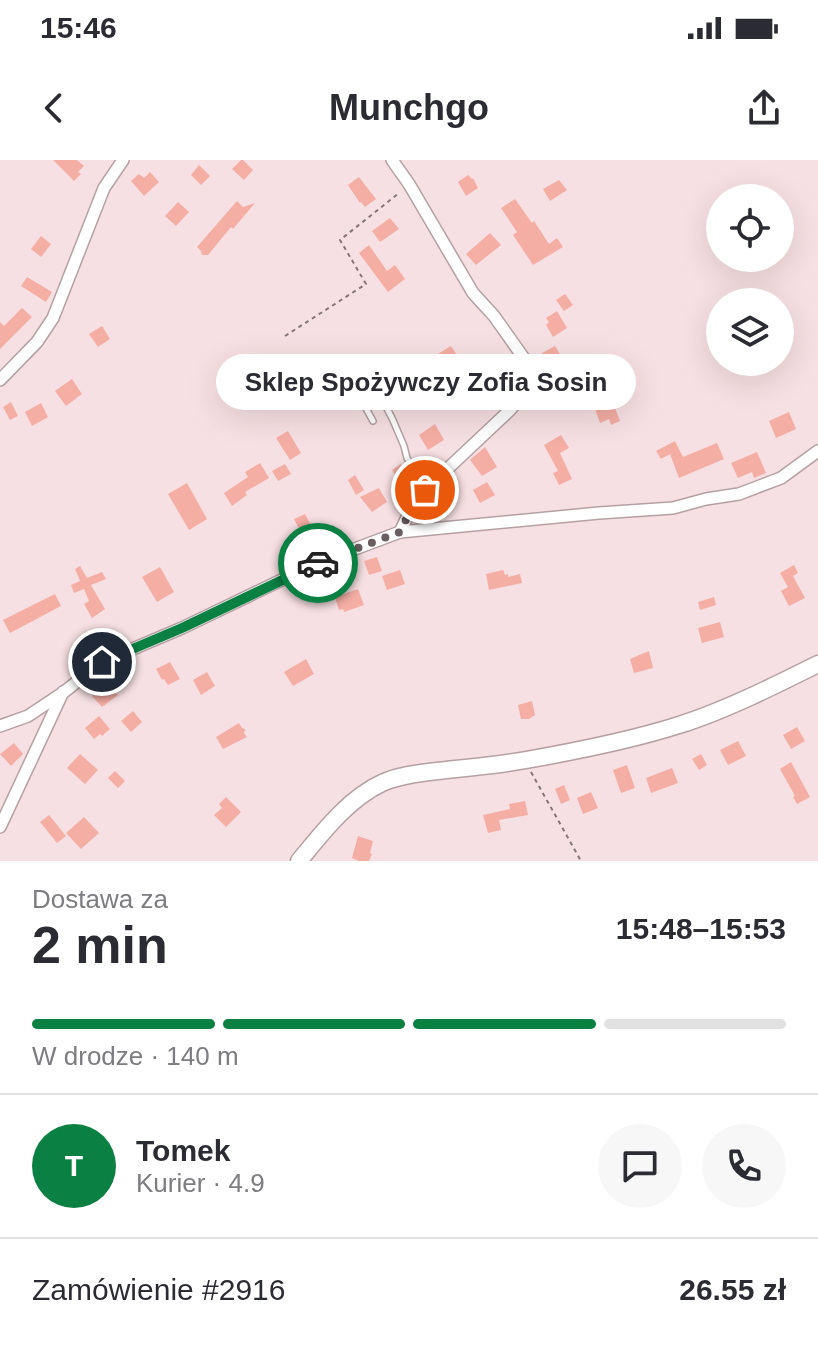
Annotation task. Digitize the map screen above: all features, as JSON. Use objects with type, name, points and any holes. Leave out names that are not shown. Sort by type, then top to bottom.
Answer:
[{"type":"street","points":[[0,380],[37,342],[53,318],[104,188],[123,160]]},
{"type":"street","points":[[392,160],[473,293],[501,325],[528,364],[530,378],[524,394],[510,410],[425,490],[400,532]]},
{"type":"street","points":[[0,726],[28,716],[102,662],[182,628],[315,564],[400,532],[673,508],[739,494],[781,478],[818,451]]},
{"type":"street","points":[[299,861],[350,805],[384,782],[411,775],[525,760],[609,744],[683,724],[818,664]]},
{"type":"street","points":[[0,827],[64,692]]},
{"type":"lane","points":[[369,375],[425,490]]},
{"type":"lane","points":[[359,396],[373,421]]},
{"type":"path","points":[[285,336],[366,284],[340,240],[409,184]]},
{"type":"path","points":[[525,760],[581,861]]},
{"type":"building","points":[[53,160],[77,160],[84,166],[74,181]]},
{"type":"building","points":[[241,160],[253,170],[244,180],[232,169]]},
{"type":"building","points":[[199,165],[210,176],[201,185],[191,175]]},
{"type":"building","points":[[150,172],[159,182],[144,196],[131,181],[139,174],[144,178]]},
{"type":"building","points":[[468,175],[478,188],[466,196],[458,182]]},
{"type":"building","points":[[359,177],[376,199],[365,207],[348,185]]},
{"type":"building","points":[[559,180],[567,190],[550,201],[543,189]]},
{"type":"building","points":[[515,199],[549,244],[557,238],[563,247],[533,265],[513,235],[517,232],[501,208]]},
{"type":"building","points":[[237,201],[243,207],[255,203],[208,255],[202,255],[197,247]]},
{"type":"building","points":[[178,202],[189,212],[176,226],[165,216]]},
{"type":"building","points":[[390,218],[399,229],[380,242],[372,231]]},
{"type":"building","points":[[490,233],[501,245],[476,265],[466,254]]},
{"type":"building","points":[[41,236],[51,244],[41,257],[31,249]]},
{"type":"building","points":[[369,245],[387,271],[395,265],[405,279],[388,292],[359,253]]},
{"type":"building","points":[[27,277],[52,292],[46,302],[21,286]]},
{"type":"building","points":[[565,294],[573,305],[564,311],[556,300]]},
{"type":"building","points":[[22,308],[32,317],[0,349],[0,322],[4,326]]},
{"type":"building","points":[[557,311],[567,328],[553,337],[546,325],[549,322],[546,318]]},
{"type":"building","points":[[102,326],[110,339],[98,347],[89,334]]},
{"type":"building","points":[[451,346],[462,363],[446,374],[449,378],[419,396],[404,374],[432,354],[433,357]]},
{"type":"building","points":[[555,346],[563,359],[550,366],[542,353]]},
{"type":"building","points":[[72,379],[82,394],[66,406],[55,391]]},
{"type":"building","points":[[11,402],[18,416],[10,420],[3,407]]},
{"type":"building","points":[[41,403],[48,417],[32,426],[25,412]]},
{"type":"building","points":[[613,403],[620,421],[611,425],[609,419],[600,423],[595,409]]},
{"type":"building","points":[[789,412],[796,429],[776,438],[769,421]]},
{"type":"building","points":[[435,424],[444,440],[428,450],[419,435]]},
{"type":"building","points":[[288,431],[301,453],[290,460],[276,438]]},
{"type":"building","points":[[561,435],[569,448],[560,453],[572,479],[559,485],[553,473],[558,471],[544,445]]},
{"type":"building","points":[[675,441],[683,457],[717,443],[724,459],[679,478],[670,454],[661,459],[656,451]]},
{"type":"building","points":[[485,447],[497,467],[482,476],[470,460]]},
{"type":"building","points":[[757,452],[766,473],[754,478],[752,472],[738,478],[731,463]]},
{"type":"building","points":[[260,463],[269,478],[245,492],[247,495],[232,506],[224,493],[248,477],[245,472]]},
{"type":"building","points":[[285,464],[291,474],[278,481],[272,471]]},
{"type":"building","points":[[401,464],[408,475],[399,480],[392,470]]},
{"type":"building","points":[[355,475],[364,490],[356,495],[348,480]]},
{"type":"building","points":[[487,482],[495,495],[480,503],[473,490]]},
{"type":"building","points":[[187,483],[207,519],[189,530],[168,494]]},
{"type":"building","points":[[379,488],[387,502],[372,512],[360,497]]},
{"type":"building","points":[[439,495],[450,507],[443,514],[432,502]]},
{"type":"building","points":[[305,514],[314,531],[319,528],[326,541],[310,550],[294,519]]},
{"type":"building","points":[[377,557],[382,571],[369,575],[364,561]]},
{"type":"building","points":[[794,565],[798,573],[793,576],[805,598],[789,606],[781,591],[788,587],[780,573]]},
{"type":"building","points":[[80,566],[87,578],[102,572],[106,579],[91,585],[105,609],[92,618],[84,604],[89,601],[84,589],[74,593],[71,585],[80,581],[75,569]]},
{"type":"building","points":[[160,567],[174,592],[157,602],[142,577]]},
{"type":"building","points":[[400,570],[405,584],[387,590],[382,576]]},
{"type":"building","points":[[503,570],[508,577],[520,574],[522,583],[489,590],[486,574]]},
{"type":"building","points":[[358,589],[364,605],[344,612],[343,609],[339,610],[335,597]]},
{"type":"building","points":[[55,594],[61,606],[10,633],[3,620]]},
{"type":"building","points":[[714,597],[716,605],[700,610],[698,602]]},
{"type":"building","points":[[720,622],[724,637],[702,643],[698,628]]},
{"type":"building","points":[[649,651],[653,668],[634,673],[630,659]]},
{"type":"building","points":[[306,659],[314,674],[293,686],[284,672]]},
{"type":"building","points":[[170,662],[180,679],[168,685],[156,669]]},
{"type":"building","points":[[207,672],[215,686],[201,695],[193,680]]},
{"type":"building","points":[[107,682],[118,695],[102,707],[92,696]]},
{"type":"building","points":[[532,701],[535,715],[521,719],[518,705]]},
{"type":"building","points":[[133,711],[142,722],[131,732],[121,721]]},
{"type":"building","points":[[99,716],[110,729],[94,739],[85,728]]},
{"type":"building","points":[[239,723],[247,737],[223,749],[216,737]]},
{"type":"building","points":[[797,727],[805,741],[791,749],[783,735]]},
{"type":"building","points":[[738,741],[746,756],[728,765],[720,750]]},
{"type":"building","points":[[14,743],[23,754],[11,766],[0,754]]},
{"type":"building","points":[[80,754],[98,770],[85,784],[67,768]]},
{"type":"building","points":[[701,754],[707,765],[699,770],[692,759]]},
{"type":"building","points":[[791,762],[810,797],[797,804],[780,769]]},
{"type":"building","points":[[627,765],[635,788],[621,793],[613,770]]},
{"type":"building","points":[[672,768],[678,783],[651,793],[646,778]]},
{"type":"building","points":[[115,771],[125,781],[118,788],[108,778]]},
{"type":"building","points":[[564,785],[570,800],[561,804],[555,789]]},
{"type":"building","points":[[591,792],[598,808],[583,814],[577,798]]},
{"type":"building","points":[[226,797],[241,812],[226,827],[214,815],[222,808],[219,804]]},
{"type":"building","points":[[525,801],[528,815],[499,820],[501,830],[488,833],[483,815],[510,809],[509,804]]},
{"type":"building","points":[[49,815],[66,836],[57,843],[40,822]]},
{"type":"building","points":[[84,817],[99,833],[81,849],[66,833]]},
{"type":"building","points":[[358,836],[373,841],[369,861],[352,858]]},
{"type":"way so far","points":[[318,563],[400,532],[425,490]]},
{"type":"place","name":"Sklep Spożywczy Zofia Sosin","points":[[425,490]]},
{"type":"route","points":[[102,662],[182,628],[318,563]]}]
